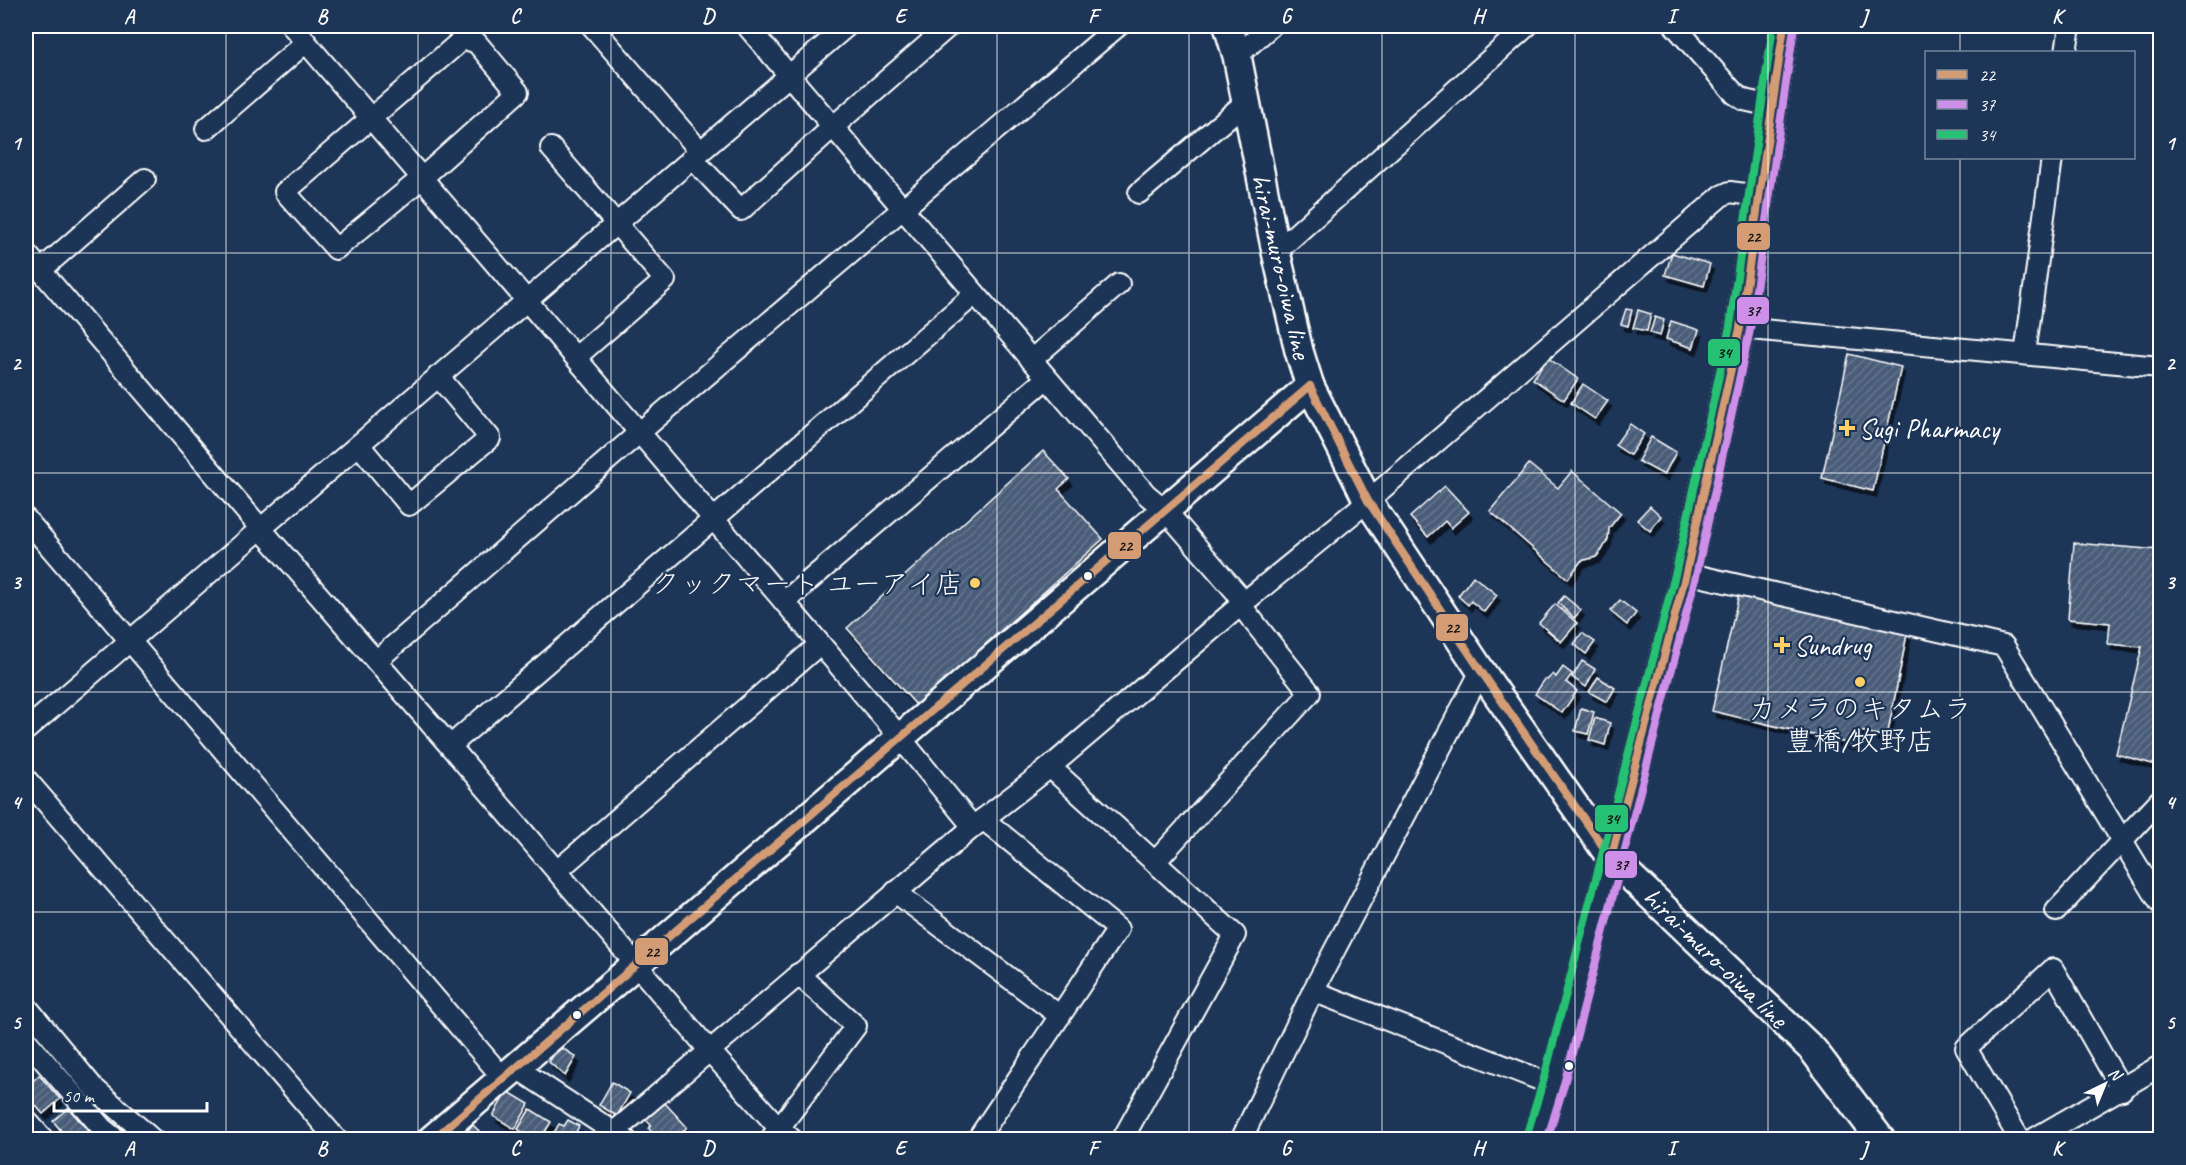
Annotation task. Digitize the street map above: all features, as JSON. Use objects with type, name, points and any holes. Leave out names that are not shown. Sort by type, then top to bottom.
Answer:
[{"type":"main road","name":"hirai-muro-oiwa line","points":[[1228,26],[1237,56],[1275,252],[1299,351],[1310,386],[1368,501],[1481,671],[1611,858],[1813,1050],[1881,1140]]},
{"type":"main road","points":[[1536,1140],[1553,1085],[1686,573],[1740,328],[1784,26]]},
{"type":"main road","points":[[431,1140],[1310,386]]},
{"type":"street","points":[[292,26],[820,644],[978,823],[1118,929],[977,1140]]},
{"type":"street","points":[[592,26],[741,210],[949,26]]},
{"type":"street","points":[[747,26],[1146,494],[1165,510],[1236,592],[1246,612],[1310,693],[1155,862]]},
{"type":"street","points":[[26,730],[847,26]]},
{"type":"street","points":[[376,661],[640,432],[1118,26]]},
{"type":"street","points":[[1237,56],[1271,26]]},
{"type":"street","points":[[1275,252],[1527,26]]},
{"type":"street","points":[[1675,26],[1736,94],[1744,100],[1771,106]]},
{"type":"street","points":[[2066,51],[2070,26]]},
{"type":"street","points":[[463,39],[476,42],[518,92],[422,178],[336,249],[285,192],[371,118],[463,39]]},
{"type":"street","points":[[206,129],[306,42]]},
{"type":"street","points":[[1139,192],[1246,102]]},
{"type":"street","points":[[551,148],[665,279],[576,357]]},
{"type":"street","points":[[2025,354],[2052,159]]},
{"type":"street","points":[[41,270],[146,179]]},
{"type":"street","points":[[26,519],[129,642],[509,1072],[620,1136],[709,1050],[798,974],[1368,501],[1721,196],[1730,192],[1760,196]]},
{"type":"street","points":[[26,253],[557,871],[781,1136],[856,1026],[798,974]]},
{"type":"street","points":[[1032,360],[1119,285]]},
{"type":"street","points":[[450,746],[975,294]]},
{"type":"street","points":[[1740,328],[2160,367]]},
{"type":"street","points":[[358,445],[409,505],[490,438],[438,376]]},
{"type":"street","points":[[784,602],[1047,378]]},
{"type":"street","points":[[1686,573],[2004,646],[2124,840],[2160,903]]},
{"type":"street","points":[[557,871],[820,644]]},
{"type":"street","points":[[1242,1140],[1313,991],[1481,671]]},
{"type":"street","points":[[1050,767],[1235,935],[1122,1140]]},
{"type":"street","points":[[26,779],[337,1140]]},
{"type":"street","points":[[2056,911],[2160,800]]},
{"type":"street","points":[[896,892],[1060,1016]]},
{"type":"street","points":[[2020,1140],[1966,1047],[2053,969],[2122,1090]]},
{"type":"street","points":[[1313,991],[1553,1085]]},
{"type":"street","points":[[26,1006],[93,1087],[153,1140]]},
{"type":"street","points":[[26,1040],[102,1128],[117,1140]]},
{"type":"street","points":[[2032,1140],[2160,1066]]},
{"type":"street","points":[[26,1120],[44,1140]]},
{"type":"building","points":[[1672,253],[1710,264],[1704,286],[1665,275]]},
{"type":"building","points":[[1626,309],[1632,310],[1628,326],[1621,324]]},
{"type":"building","points":[[1638,310],[1651,314],[1647,331],[1633,328]]},
{"type":"building","points":[[1655,317],[1664,320],[1660,336],[1650,333]]},
{"type":"building","points":[[1671,321],[1699,330],[1693,348],[1666,339]]},
{"type":"building","points":[[1849,354],[1901,367],[1873,491],[1822,478]]},
{"type":"building","points":[[1548,358],[1578,379],[1564,400],[1533,379]]},
{"type":"building","points":[[1583,384],[1608,401],[1595,419],[1571,403]]},
{"type":"building","points":[[1630,424],[1644,434],[1630,455],[1615,445]]},
{"type":"building","points":[[1651,437],[1676,452],[1664,475],[1638,461]]},
{"type":"building","name":"クックマート ユーアイ店","points":[[1043,451],[1069,479],[1058,489],[1103,539],[917,706],[847,628]]},
{"type":"building","points":[[1529,464],[1558,488],[1572,471],[1621,513],[1609,528],[1608,539],[1602,550],[1596,557],[1581,561],[1568,579],[1490,511]]},
{"type":"building","points":[[1445,486],[1469,512],[1451,528],[1445,521],[1428,537],[1410,517]]},
{"type":"building","points":[[1650,506],[1661,516],[1650,531],[1637,520]]},
{"type":"building","points":[[2074,543],[2160,550],[2160,766],[2116,754],[2142,647],[2108,644],[2110,623],[2068,619]]},
{"type":"building","points":[[1473,576],[1497,595],[1484,612],[1471,601],[1468,605],[1458,596]]},
{"type":"building","points":[[1740,590],[1907,634],[1887,737],[1860,731],[1859,746],[1712,711]]},
{"type":"building","points":[[1564,596],[1581,610],[1574,618],[1558,603]]},
{"type":"building","points":[[1620,600],[1636,613],[1627,625],[1610,611]]},
{"type":"building","points":[[1555,604],[1577,623],[1561,642],[1539,623]]},
{"type":"building","points":[[1582,633],[1595,642],[1586,654],[1574,644]]},
{"type":"building","points":[[1582,661],[1595,669],[1586,687],[1572,677]]},
{"type":"building","points":[[1563,667],[1572,674],[1566,682],[1577,691],[1562,713],[1535,694],[1545,679],[1547,680],[1553,674],[1556,677]]},
{"type":"building","points":[[1598,677],[1615,688],[1607,702],[1589,692]]},
{"type":"building","points":[[1581,708],[1594,712],[1588,734],[1575,731]]},
{"type":"building","points":[[1595,718],[1610,723],[1605,745],[1589,740]]},
{"type":"building","points":[[559,1046],[576,1057],[565,1076],[549,1062]]},
{"type":"building","points":[[39,1075],[60,1099],[43,1114],[31,1100],[26,1104],[26,1087]]},
{"type":"building","points":[[612,1082],[630,1093],[617,1116],[599,1105]]},
{"type":"building","points":[[507,1091],[529,1104],[515,1129],[493,1116]]},
{"type":"building","points":[[663,1101],[687,1127],[674,1140],[658,1140],[649,1129],[651,1125],[644,1118]]},
{"type":"building","points":[[68,1108],[89,1131],[79,1140],[69,1140],[53,1121]]},
{"type":"building","points":[[530,1109],[551,1122],[540,1140],[534,1140],[518,1129]]},
{"type":"building","points":[[568,1120],[579,1126],[572,1140],[550,1140],[559,1124],[564,1126]]},
{"type":"building","points":[[473,1125],[488,1140],[458,1140]]},
{"type":"waterway","points":[[26,1025],[35,1037]]},
{"type":"waterway","points":[[93,1104],[133,1140]]},
{"type":"transit line","name":"34","points":[[1526,1137],[1543,1082],[1676,571],[1730,326],[1773,26]]},
{"type":"transit line","name":"22","points":[[1611,858],[1686,573],[1740,328],[1784,26]]},
{"type":"transit line","name":"37","points":[[1547,1140],[1563,1088],[1696,576],[1750,330],[1794,28]]},
{"type":"transit line","name":"22","points":[[1310,386],[1368,501],[1481,671],[1611,858]]},
{"type":"transit line","name":"22","points":[[432,1140],[1310,386]]},
{"type":"place","name":"Sugi Pharmacy","points":[[1847,428]]},
{"type":"place","name":"クックマート ユーアイ店","points":[[975,583]]},
{"type":"place","name":"Sundrug","points":[[1782,645]]},
{"type":"place","name":"カメラのキタムラ 豊橋/牧野店","points":[[1860,682]]}]
